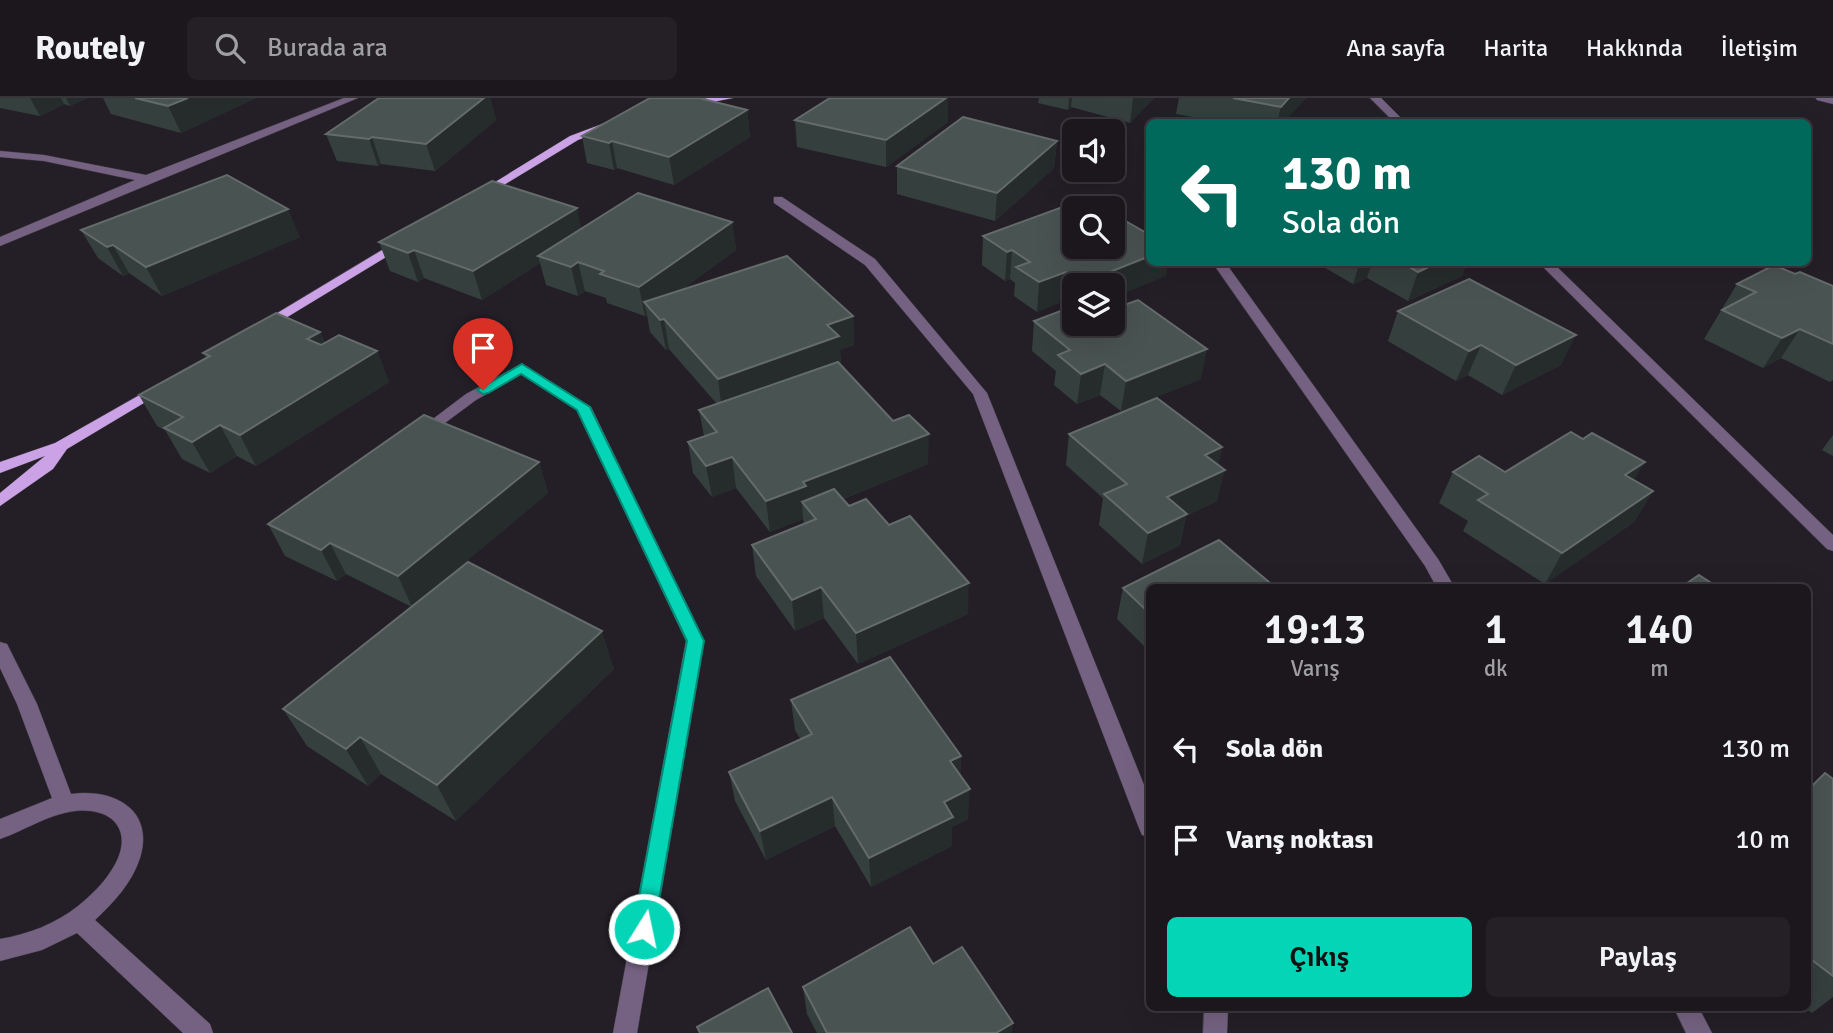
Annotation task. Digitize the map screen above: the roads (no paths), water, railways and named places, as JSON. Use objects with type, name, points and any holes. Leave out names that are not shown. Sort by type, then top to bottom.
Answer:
[{"type":"main road","points":[[670,107],[728,98]]},
{"type":"main road","points":[[469,202],[575,138],[614,122]]},
{"type":"main road","points":[[246,336],[410,237]]},
{"type":"main road","points":[[0,468],[18,458],[61,446],[176,378]]},
{"type":"main road","points":[[0,502],[47,465],[61,446]]},
{"type":"street","points":[[0,242],[147,178],[353,98]]},
{"type":"street","points":[[1375,98],[1397,119]]},
{"type":"street","points":[[1821,98],[1833,101]]},
{"type":"street","points":[[0,154],[44,158],[147,178]]},
{"type":"street","points":[[778,200],[870,262],[980,393],[1146,818]]},
{"type":"street","points":[[1221,266],[1444,584]]},
{"type":"street","points":[[1548,266],[1833,545]]},
{"type":"street","points":[[406,445],[471,397],[522,368],[583,407],[695,641],[625,1033]]},
{"type":"street","points":[[0,649],[27,704],[64,802]]},
{"type":"street","points":[[0,830],[36,811],[64,802],[90,801],[111,806],[125,818],[132,834],[130,855],[118,879],[79,920],[42,940],[0,950]]},
{"type":"street","points":[[79,920],[201,1033]]},
{"type":"street","points":[[1215,1033],[1216,1011]]},
{"type":"street","points":[[1688,1011],[1700,1033]]}]
